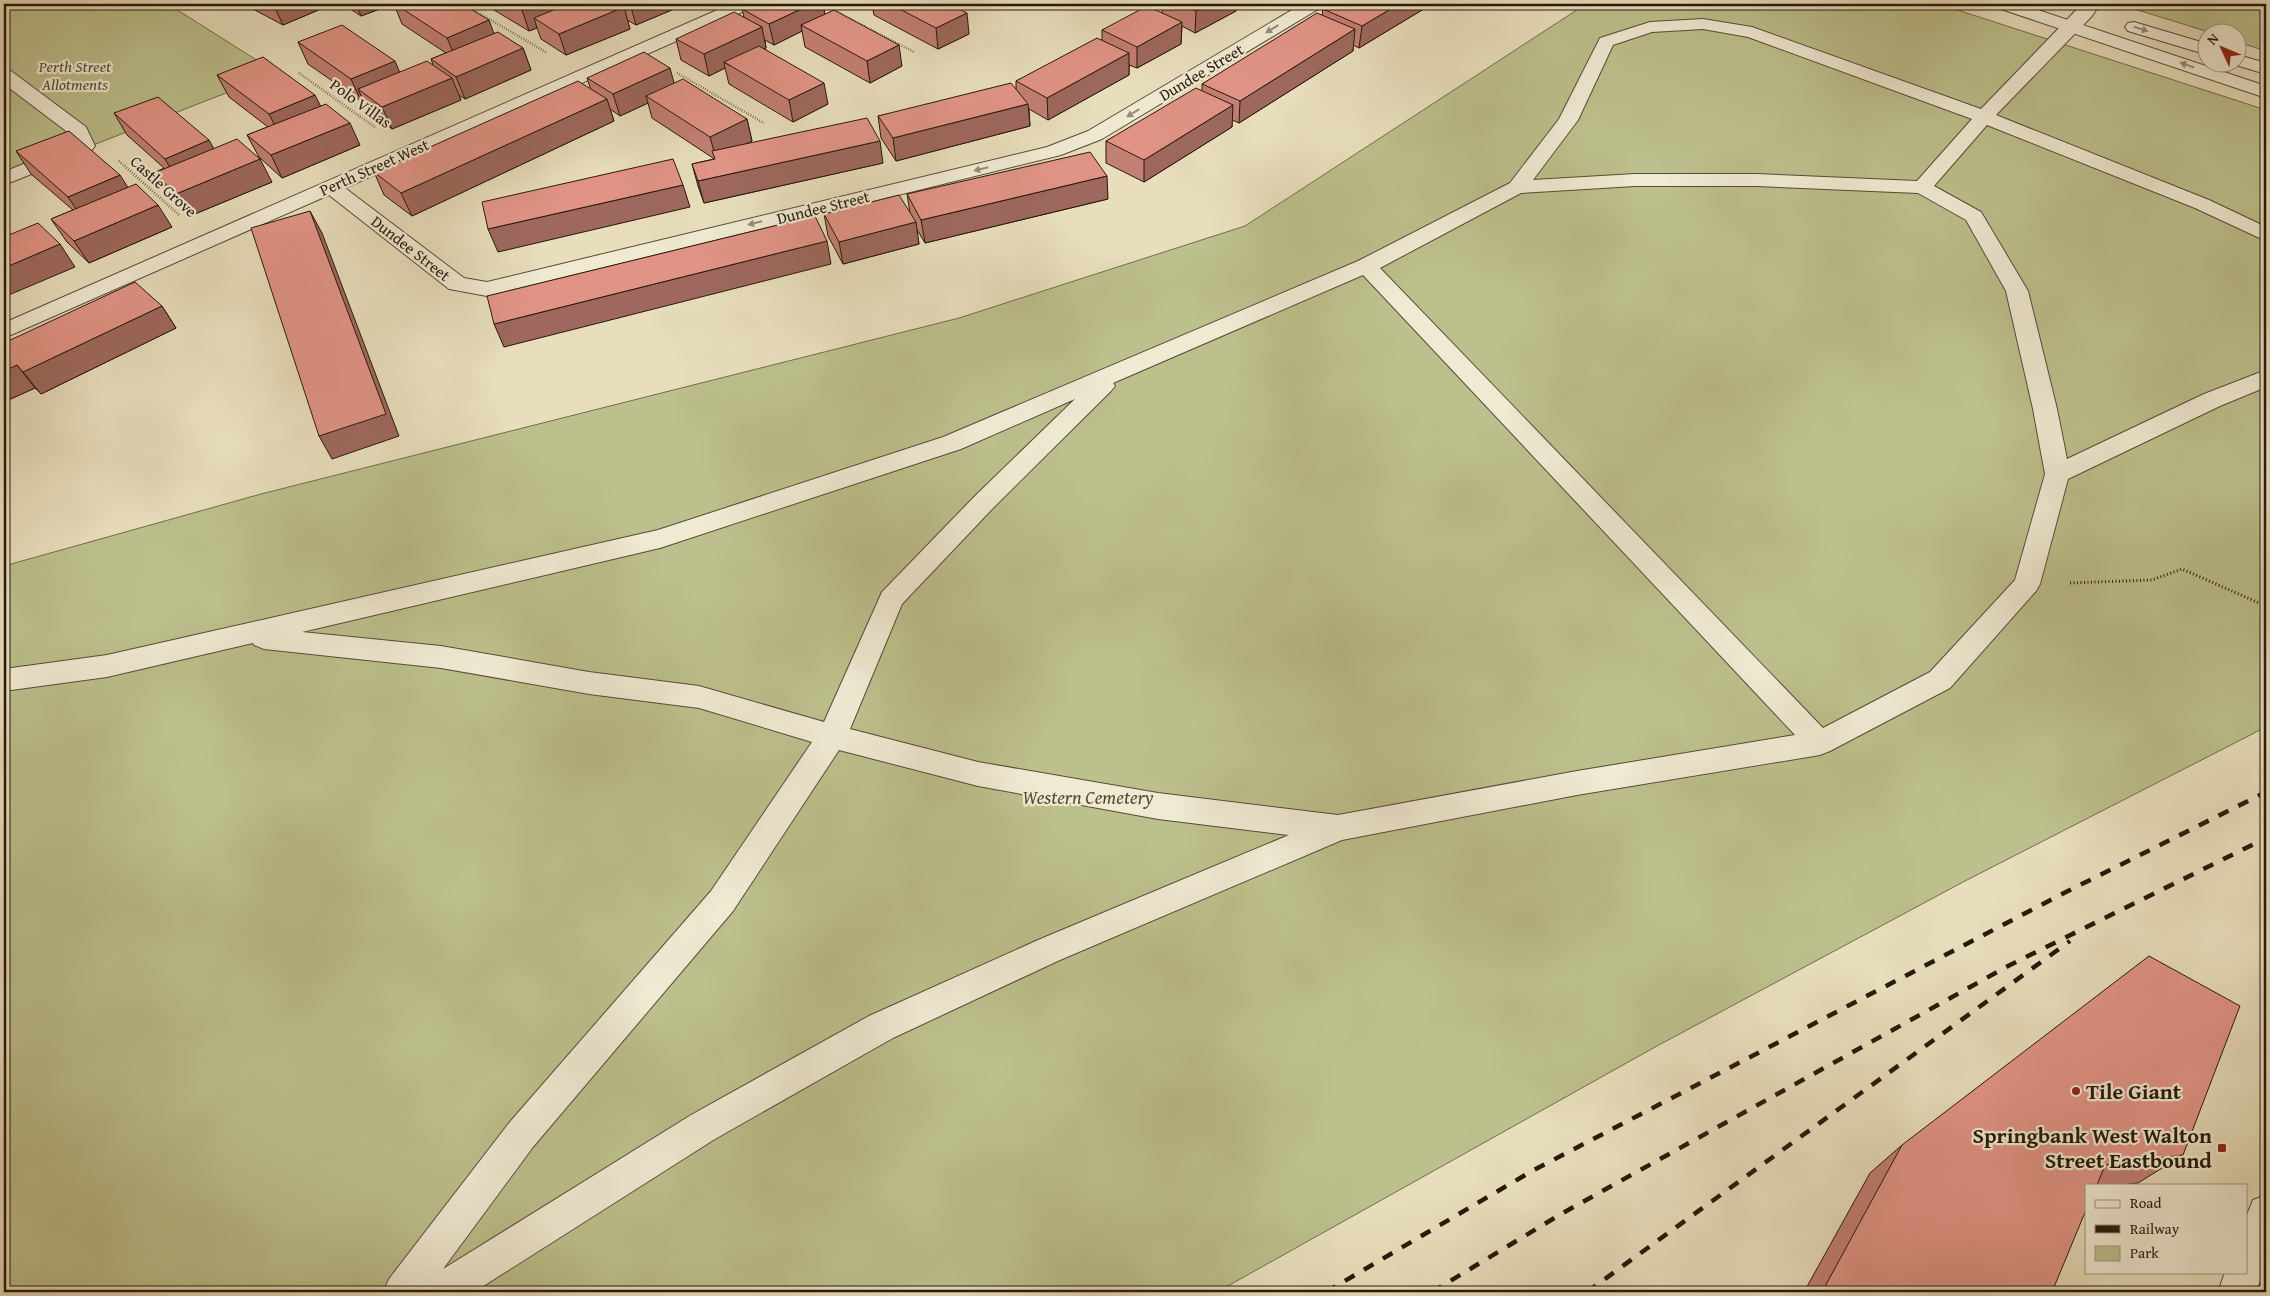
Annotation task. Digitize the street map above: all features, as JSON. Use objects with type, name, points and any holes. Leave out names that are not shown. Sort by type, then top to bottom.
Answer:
[{"type":"street","name":"Perth Street West","points":[[4,331],[745,4]]},
{"type":"street","name":"Dundee Street","points":[[330,186],[457,284],[487,288],[1054,151],[1095,135],[1314,4]]},
{"type":"street","points":[[2004,4],[2266,92]]},
{"type":"street","points":[[1922,187],[1984,117],[2073,26],[2082,7],[2109,19],[2198,47]]},
{"type":"street","points":[[1516,187],[1568,120],[1606,42],[1650,27],[1703,24],[1752,32],[1984,117],[2202,204],[2266,236]]},
{"type":"street","points":[[2248,63],[2266,69]]},
{"type":"street","points":[[4,75],[79,131],[86,146],[4,179]]},
{"type":"street","points":[[4,680],[107,666],[660,539],[952,443],[1366,266],[1516,187],[1635,180],[1757,180],[1922,187],[1974,216],[2017,291],[2045,409],[2057,474],[2027,584],[1940,680],[1820,743],[1576,783],[1339,828],[1050,950],[881,1027],[703,1126],[440,1292]]},
{"type":"street","points":[[1366,266],[1820,743]]},
{"type":"street","points":[[402,1292],[521,1135],[722,901],[832,736],[891,599],[985,501],[1115,374]]},
{"type":"street","points":[[2057,474],[2212,400],[2266,378]]},
{"type":"street","points":[[243,636],[441,657],[589,683],[699,697],[832,736],[978,774],[1158,806],[1339,828]]},
{"type":"street","points":[[2248,1262],[2266,1213]]},
{"type":"street","points":[[2248,1265],[2266,1242]]},
{"type":"street","points":[[2237,1292],[2243,1274]]},
{"type":"path","points":[[464,4],[586,75]]},
{"type":"path","points":[[822,4],[914,52]]},
{"type":"path","points":[[639,51],[764,123]]},
{"type":"path","name":"Polo Villas","points":[[299,73],[409,152]]},
{"type":"path","name":"Castle Grove","points":[[112,154],[208,241]]},
{"type":"path","points":[[2027,584],[2152,580],[2182,569],[2266,606]]},
{"type":"green space","name":"Perth Street Allotments","points":[[4,4],[168,4],[277,73],[4,180]]},
{"type":"green space","name":"Western Cemetery","points":[[1586,4],[1939,4],[2266,110],[2266,727],[1965,881],[1657,1046],[1217,1292],[4,1292],[4,566],[261,494],[959,318],[1245,226]]},
{"type":"green space","points":[[2118,4],[2266,4],[2266,51],[2248,45],[2248,22],[2198,22],[2198,29]]},
{"type":"building","points":[[395,4],[462,4],[489,20],[447,38]]},
{"type":"building","points":[[512,4],[536,4],[522,10]]},
{"type":"building","points":[[568,4],[618,4],[624,7],[559,34],[534,18]]},
{"type":"building","points":[[753,4],[812,4],[769,24],[742,9]]},
{"type":"building","points":[[890,4],[949,4],[967,13],[936,28]]},
{"type":"building","points":[[1179,4],[1211,4],[1196,11]]},
{"type":"building","points":[[1333,4],[1399,4],[1362,26],[1323,9]]},
{"type":"building","points":[[1147,6],[1182,22],[1137,47],[1102,30]]},
{"type":"building","points":[[834,10],[899,45],[867,61],[801,25]]},
{"type":"building","points":[[734,12],[762,27],[704,54],[676,39]]},
{"type":"building","points":[[1317,13],[1355,29],[1240,101],[1202,84]]},
{"type":"building","points":[[342,25],[395,61],[351,79],[298,42]]},
{"type":"building","points":[[498,32],[523,48],[456,77],[431,59]]},
{"type":"building","points":[[1097,38],[1129,53],[1047,98],[1016,81]]},
{"type":"building","points":[[759,46],[824,83],[789,100],[724,62]]},
{"type":"building","points":[[644,52],[670,68],[613,94],[587,78]]},
{"type":"building","points":[[263,57],[315,95],[269,114],[217,75]]},
{"type":"building","points":[[427,61],[452,78],[382,107],[358,89]]},
{"type":"building","points":[[683,79],[747,119],[710,137],[646,96]]},
{"type":"building","points":[[578,81],[607,99],[401,193],[374,172]]},
{"type":"building","points":[[1011,83],[1028,104],[893,138],[878,116]]},
{"type":"building","points":[[1196,88],[1233,105],[1144,160],[1106,141]]},
{"type":"building","points":[[158,97],[209,140],[165,159],[114,113]]},
{"type":"building","points":[[326,104],[350,123],[271,155],[247,135]]},
{"type":"building","points":[[867,118],[880,141],[698,181],[692,164],[715,159],[712,151]]},
{"type":"building","points":[[69,131],[120,175],[68,197],[16,151]]},
{"type":"building","points":[[237,139],[260,159],[176,194],[154,173]]},
{"type":"building","points":[[1090,152],[1107,176],[921,220],[907,194]]},
{"type":"building","points":[[673,159],[683,185],[488,229],[482,202]]},
{"type":"building","points":[[136,184],[158,205],[74,241],[51,219]]},
{"type":"building","points":[[899,195],[916,222],[839,242],[824,214]]},
{"type":"building","points":[[310,211],[386,414],[319,436],[251,228]]},
{"type":"building","points":[[815,216],[827,241],[494,324],[487,296]]},
{"type":"building","points":[[38,223],[60,244],[4,268],[4,237]]},
{"type":"building","points":[[135,282],[162,306],[23,372],[17,365],[4,371],[4,343]]},
{"type":"building","name":"Tile Giant","points":[[2149,956],[2240,1006],[2183,1155],[2105,1165],[2097,1184],[2085,1184],[2085,1212],[2052,1292],[1822,1292],[1902,1145]]},
{"type":"railway","points":[[1326,1292],[1532,1171],[2064,893],[2266,792]]},
{"type":"railway","points":[[1432,1292],[1561,1214],[2008,966],[2266,838]]},
{"type":"railway","points":[[1587,1292],[2070,941]]},
{"type":"place","name":"Tile Giant","points":[[2076,1091]]},
{"type":"place","name":"Springbank West Walton Street Eastbound","points":[[2222,1148]]}]
